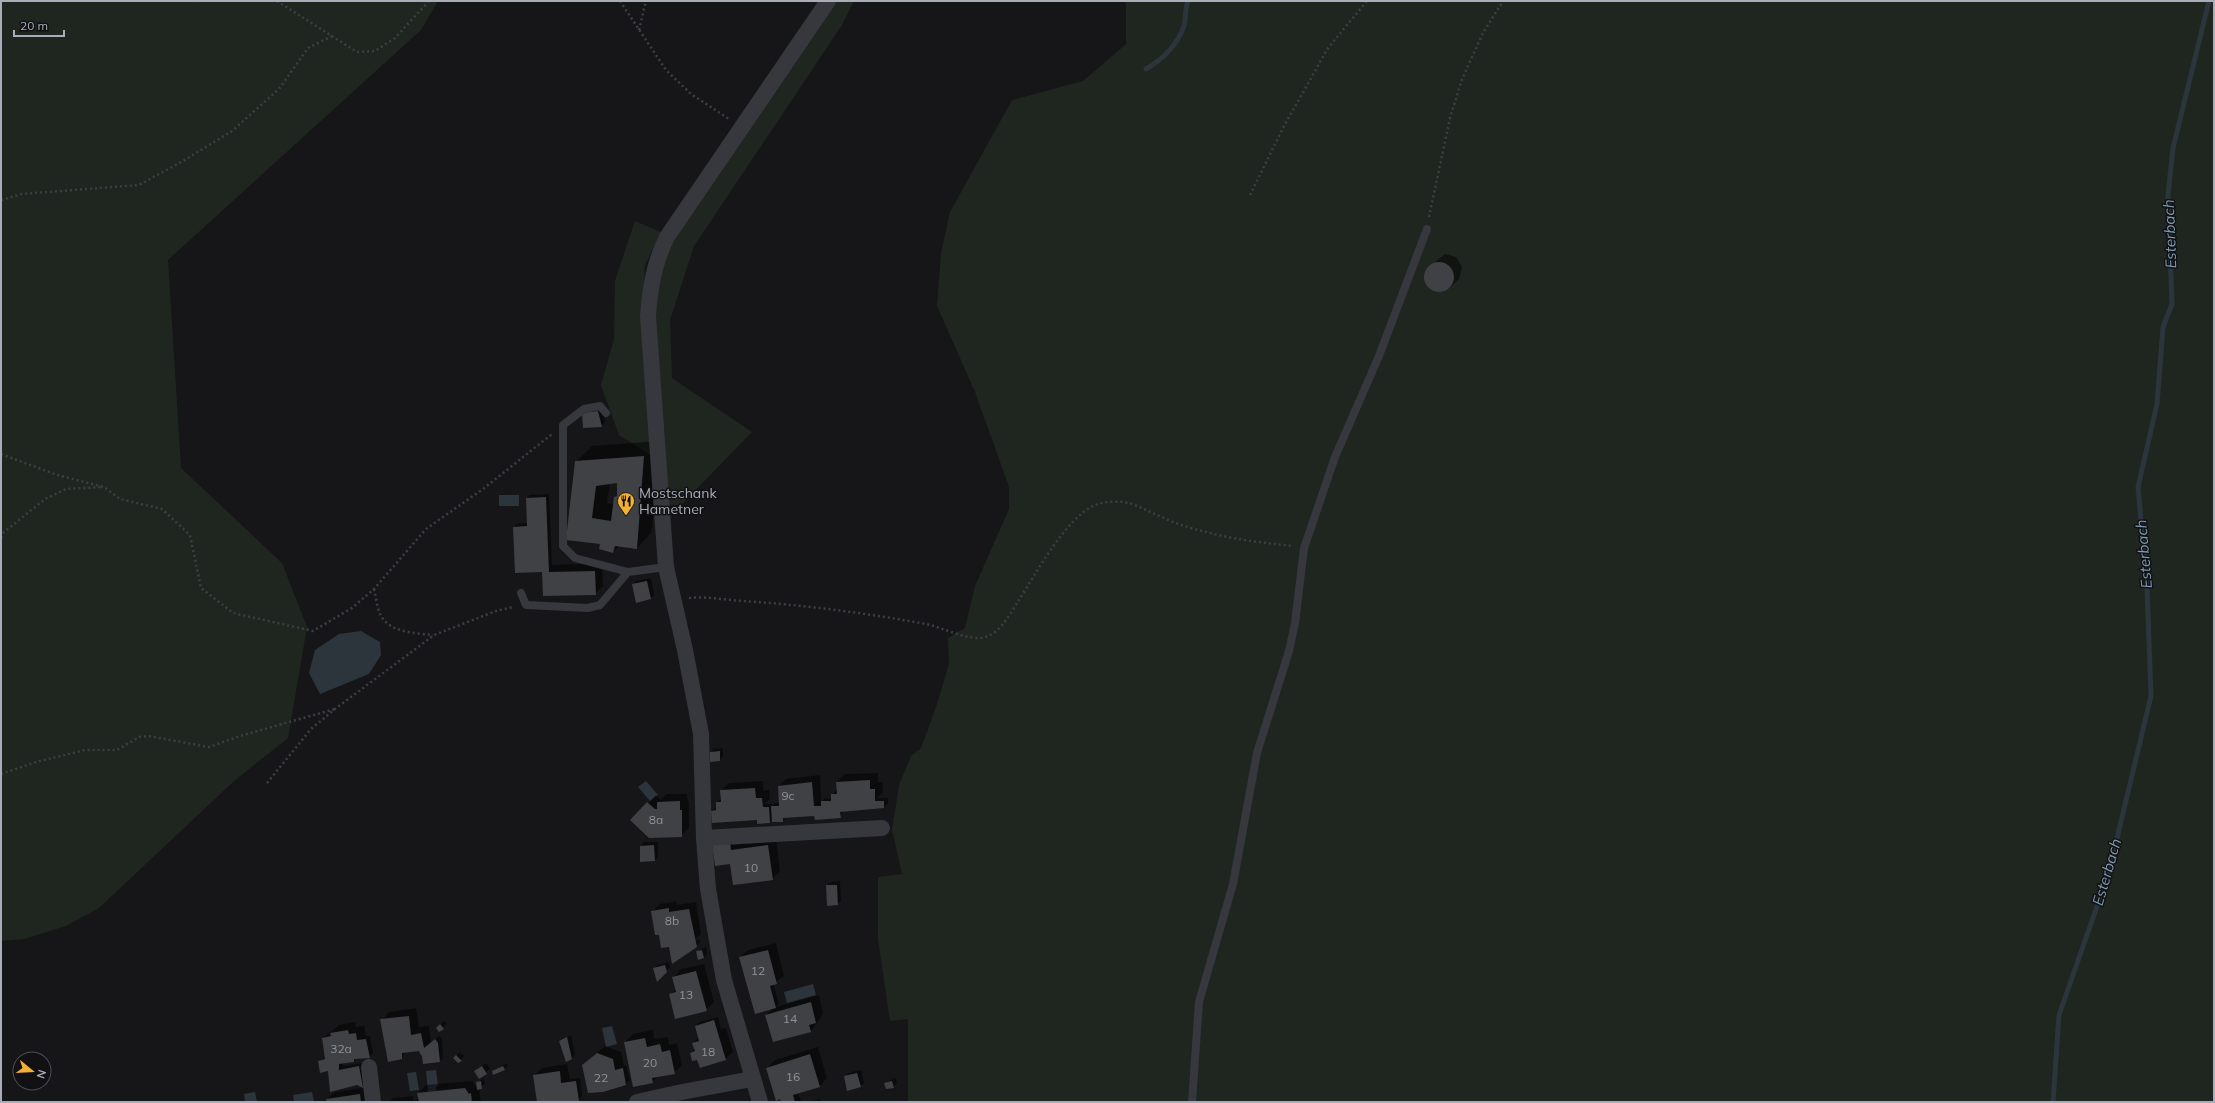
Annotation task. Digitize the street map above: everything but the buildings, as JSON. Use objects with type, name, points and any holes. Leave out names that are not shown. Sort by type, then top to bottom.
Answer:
[{"type":"street","points":[[760,1102],[724,980],[715,937],[708,889],[704,838],[701,734],[685,650],[672,600],[666,567],[649,347],[650,289],[656,259],[667,237],[828,1]]},
{"type":"street","points":[[704,838],[882,828]]},
{"type":"street","points":[[369,1067],[373,1102]]},
{"type":"street","points":[[637,1102],[752,1079]]},
{"type":"lane","points":[[1192,1102],[1199,1002],[1233,884],[1257,753],[1289,651],[1304,548],[1335,457],[1379,356],[1427,229]]},
{"type":"lane","points":[[606,413],[600,406],[584,409],[563,425],[563,546],[576,558],[628,572],[666,567]]},
{"type":"lane","points":[[521,593],[526,605],[588,608],[600,605],[628,572]]},
{"type":"path","points":[[194,1],[204,1]]},
{"type":"path","points":[[277,1],[357,52],[375,51],[395,38],[416,18],[429,1]]},
{"type":"path","points":[[620,1],[666,70],[691,94],[741,127]]},
{"type":"path","points":[[639,31],[646,1]]},
{"type":"path","points":[[1250,195],[1284,126],[1328,48],[1367,1]]},
{"type":"path","points":[[1427,229],[1450,118],[1462,79],[1483,33],[1503,1]]},
{"type":"path","points":[[1,200],[22,194],[139,185],[183,161],[232,131],[279,89],[308,48],[332,36]]},
{"type":"path","points":[[1,454],[57,475],[104,487],[120,499],[162,508],[190,535],[201,588],[233,613],[312,631],[352,608],[374,589],[426,529],[483,489],[563,425]]},
{"type":"path","points":[[1,538],[4,532],[45,499],[66,489],[104,487]]},
{"type":"path","points":[[672,600],[694,598],[768,602],[840,610],[932,625],[975,638],[986,637],[995,632],[1007,619],[1057,542],[1078,517],[1095,505],[1111,502],[1128,503],[1174,522],[1237,540],[1304,548]]},
{"type":"path","points":[[374,589],[380,614],[388,625],[406,632],[434,635]]},
{"type":"path","points":[[267,783],[312,729],[335,709],[434,635],[496,611],[526,605]]},
{"type":"path","points":[[1,774],[36,762],[85,750],[117,750],[139,737],[148,736],[208,747],[240,736],[335,709]]},
{"type":"shaded area","points":[[1,1],[438,1],[421,30],[168,260],[181,468],[282,563],[307,627],[288,738],[233,782],[99,908],[66,926],[24,939],[1,941]]},
{"type":"shaded area","points":[[834,1],[854,1],[842,25],[694,246],[670,320],[672,378],[752,432],[681,505],[669,505],[653,315],[660,264],[679,228]]},
{"type":"shaded area","points":[[1126,1],[2214,1],[2214,1102],[908,1102],[908,1019],[890,1021],[878,939],[878,877],[902,874],[892,830],[899,785],[911,756],[921,748],[936,707],[949,664],[948,638],[965,628],[975,586],[1009,509],[1009,487],[975,392],[937,306],[941,253],[950,212],[1012,100],[1083,81],[1126,44]]},
{"type":"shaded area","points":[[635,221],[661,232],[645,265],[642,312],[653,457],[619,435],[601,385],[614,339],[615,281]]},
{"type":"shaded area","points":[[499,495],[519,495],[519,506],[499,506]]},
{"type":"shaded area","points":[[361,631],[380,642],[381,655],[369,674],[320,694],[309,673],[315,650],[339,634]]},
{"type":"shaded area","points":[[646,781],[658,795],[650,801],[638,787]]},
{"type":"shaded area","points":[[813,984],[816,995],[787,1003],[784,992]]},
{"type":"shaded area","points":[[612,1026],[617,1044],[606,1047],[602,1028]]},
{"type":"shaded area","points":[[436,1070],[438,1086],[436,1087],[436,1091],[428,1092],[426,1071]]},
{"type":"shaded area","points":[[416,1072],[419,1090],[410,1091],[407,1073]]},
{"type":"shaded area","points":[[255,1092],[257,1102],[245,1102],[244,1094]]},
{"type":"shaded area","points":[[312,1092],[314,1102],[294,1102],[293,1095]]},
{"type":"waterway","name":"Esterbach","points":[[1146,69],[1164,56],[1178,40],[1184,26],[1188,1]]},
{"type":"waterway","name":"Esterbach","points":[[2053,1102],[2059,1015],[2109,872],[2151,696],[2147,587],[2138,487],[2157,404],[2163,327],[2172,304],[2168,195],[2173,148],[2209,1]]},
{"type":"place","name":"Mostschank Hametner","points":[[626,516]]}]
